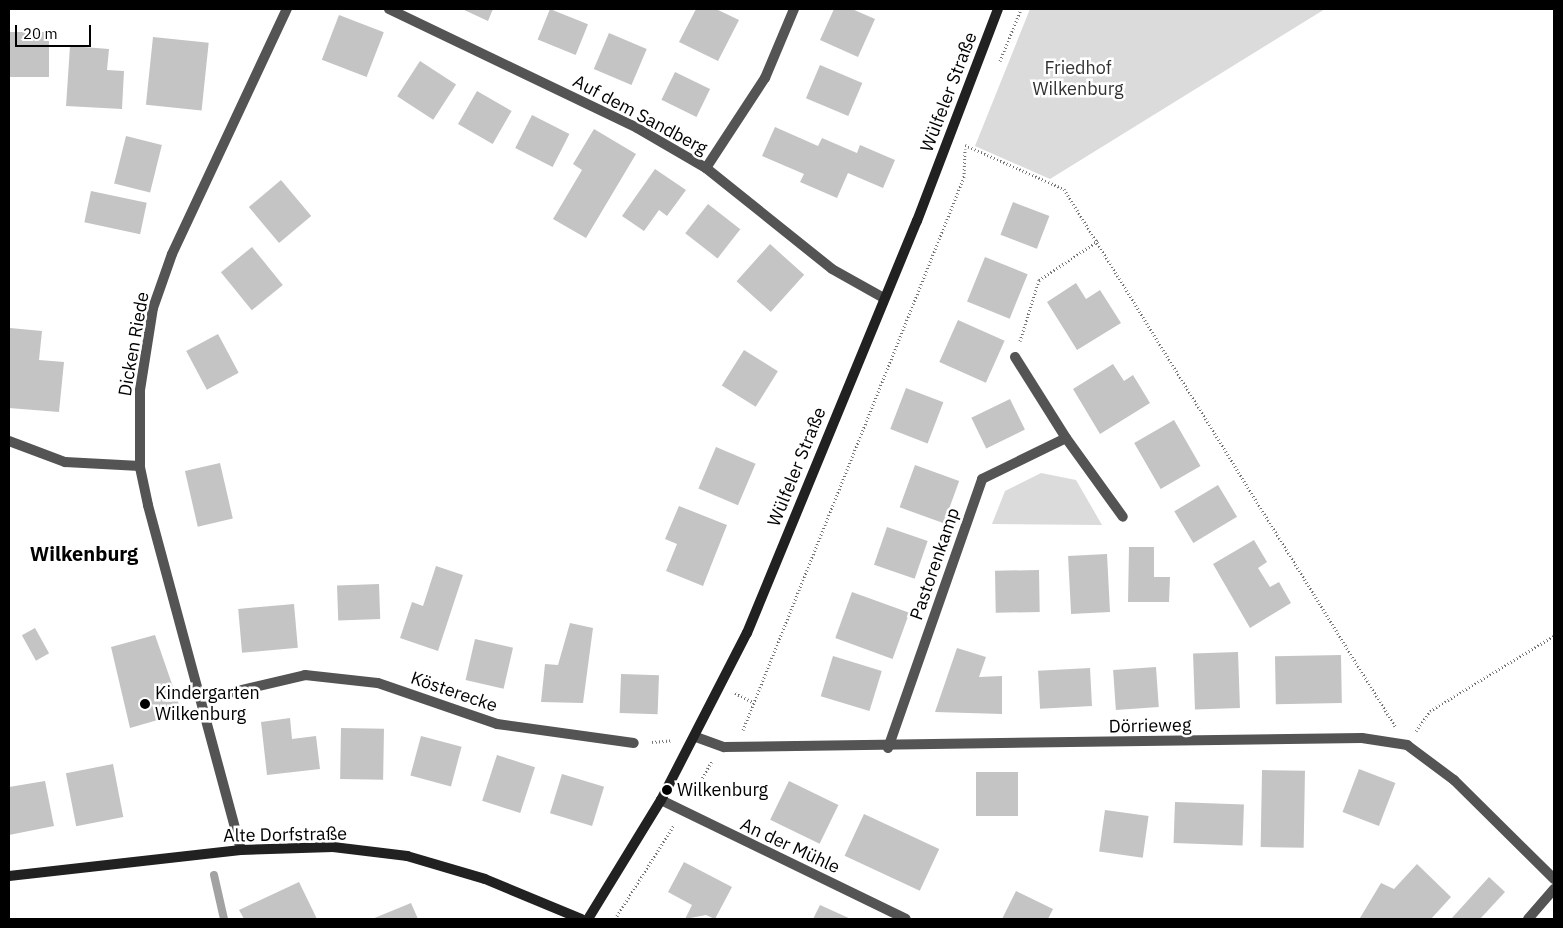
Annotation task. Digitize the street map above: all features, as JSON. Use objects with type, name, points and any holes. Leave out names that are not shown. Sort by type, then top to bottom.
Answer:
[{"type":"main road","name":"Wülfeler Straße","points":[[588,919],[661,800],[696,737],[747,633],[882,297],[917,221],[998,9]]},
{"type":"main road","name":"Alte Dorfstraße","points":[[9,876],[241,850],[333,847],[407,856],[485,879],[581,919]]},
{"type":"street","name":"Dicken Riede","points":[[241,850],[203,699],[140,466],[140,390],[153,308],[172,254],[287,9]]},
{"type":"street","name":"Auf dem Sandberg","points":[[389,9],[637,128],[706,168],[832,269],[882,297]]},
{"type":"street","points":[[706,168],[765,78],[794,9]]},
{"type":"street","points":[[1015,357],[1066,438],[1123,517]]},
{"type":"street","name":"Pastorenkamp","points":[[888,748],[982,479],[1066,438]]},
{"type":"street","points":[[9,441],[65,462],[140,466]]},
{"type":"street","name":"Kösterecke","points":[[203,699],[314,676],[378,683],[497,724],[634,744]]},
{"type":"street","name":"Dörrieweg","points":[[696,737],[724,747],[888,748],[1362,738],[1407,745],[1454,780],[1554,879]]},
{"type":"street","name":"An der Mühle","points":[[661,800],[682,813],[906,919]]},
{"type":"street","points":[[1528,919],[1554,889]]},
{"type":"path","points":[[615,919],[724,747],[742,732],[964,176],[966,145],[1064,189],[1098,241],[1407,745],[1430,711],[1554,636]]},
{"type":"path","points":[[1015,357],[1039,280],[1098,241]]},
{"type":"path","points":[[634,744],[696,737]]},
{"type":"green space","name":"Friedhof Wilkenburg","points":[[1030,9],[1325,9],[1050,179],[975,146]]},
{"type":"green space","points":[[1041,473],[1076,480],[1102,525],[992,524],[1005,491]]},
{"type":"building","points":[[462,9],[493,9],[488,21]]},
{"type":"building","points":[[550,9],[588,24],[576,55],[538,40]]},
{"type":"building","points":[[696,9],[716,9],[739,20],[718,61],[679,42]]},
{"type":"building","points":[[834,9],[852,9],[875,19],[858,57],[820,40]]},
{"type":"building","points":[[339,15],[384,32],[367,77],[322,60]]},
{"type":"building","points":[[9,32],[49,32],[49,77],[9,77]]},
{"type":"building","points":[[609,33],[647,49],[632,85],[594,69]]},
{"type":"building","points":[[153,37],[209,43],[202,110],[146,105]]},
{"type":"building","points":[[70,46],[109,49],[107,70],[124,71],[122,109],[66,106]]},
{"type":"building","points":[[420,61],[456,84],[433,120],[397,96]]},
{"type":"building","points":[[820,65],[862,83],[848,116],[806,98]]},
{"type":"building","points":[[675,72],[710,89],[696,117],[661,100]]},
{"type":"building","points":[[477,91],[512,111],[493,144],[458,124]]},
{"type":"building","points":[[532,115],[569,134],[553,167],[515,148]]},
{"type":"building","points":[[775,127],[818,146],[822,138],[857,153],[860,145],[895,160],[883,188],[848,173],[837,198],[800,182],[804,174],[762,156]]},
{"type":"building","points":[[594,129],[636,154],[586,238],[553,219],[582,170],[573,164]]},
{"type":"building","points":[[126,136],[162,145],[150,192],[114,184]]},
{"type":"building","points":[[655,169],[686,190],[667,216],[659,210],[644,231],[622,216]]},
{"type":"building","points":[[281,180],[311,216],[279,243],[249,207]]},
{"type":"building","points":[[91,191],[147,203],[140,234],[84,222]]},
{"type":"building","points":[[1013,202],[1049,216],[1037,249],[1000,235]]},
{"type":"building","points":[[708,204],[740,229],[718,258],[685,233]]},
{"type":"building","points":[[770,244],[804,275],[771,312],[737,281]]},
{"type":"building","points":[[252,247],[283,285],[252,310],[221,272]]},
{"type":"building","points":[[985,257],[1028,274],[1010,319],[967,302]]},
{"type":"building","points":[[1076,283],[1086,299],[1100,290],[1121,323],[1077,350],[1047,302]]},
{"type":"building","points":[[958,320],[1005,341],[986,383],[939,362]]},
{"type":"building","points":[[10,328],[42,331],[39,360],[64,362],[59,412],[9,408]]},
{"type":"building","points":[[218,334],[239,373],[207,390],[186,351]]},
{"type":"building","points":[[744,350],[778,371],[756,407],[722,386]]},
{"type":"building","points":[[1113,364],[1124,381],[1133,375],[1150,403],[1100,434],[1073,389]]},
{"type":"building","points":[[906,388],[943,402],[928,443],[890,429]]},
{"type":"building","points":[[1010,399],[1025,430],[986,448],[971,418]]},
{"type":"building","points":[[1174,420],[1200,466],[1161,489],[1134,443]]},
{"type":"building","points":[[716,447],[756,464],[738,505],[698,488]]},
{"type":"building","points":[[220,463],[233,519],[198,527],[185,471]]},
{"type":"building","points":[[915,465],[959,481],[944,523],[900,507]]},
{"type":"building","points":[[1218,485],[1237,517],[1193,543],[1174,511]]},
{"type":"building","points":[[679,506],[727,525],[703,586],[666,571],[677,544],[665,539]]},
{"type":"building","points":[[887,527],[928,541],[915,579],[874,565]]},
{"type":"building","points":[[1254,540],[1267,562],[1258,568],[1270,587],[1279,582],[1291,603],[1250,628],[1213,564]]},
{"type":"building","points":[[1129,547],[1154,547],[1154,577],[1170,577],[1169,602],[1128,602]]},
{"type":"building","points":[[1107,554],[1110,612],[1071,614],[1068,556]]},
{"type":"building","points":[[436,566],[463,575],[438,651],[400,638],[412,602],[423,606]]},
{"type":"building","points":[[1039,570],[1040,612],[996,613],[995,571]]},
{"type":"building","points":[[379,584],[380,619],[338,620],[337,585]]},
{"type":"building","points":[[852,592],[909,613],[893,659],[835,638]]},
{"type":"building","points":[[294,604],[298,648],[242,653],[238,609]]},
{"type":"building","points":[[570,623],[593,628],[583,703],[541,702],[545,664],[558,665]]},
{"type":"building","points":[[35,628],[49,653],[36,661],[22,635]]},
{"type":"building","points":[[155,635],[182,713],[130,728],[111,647]]},
{"type":"building","points":[[475,639],[513,648],[504,689],[466,680]]},
{"type":"building","points":[[957,648],[986,657],[979,677],[1002,676],[1002,714],[935,712]]},
{"type":"building","points":[[1238,652],[1240,708],[1195,710],[1193,654]]},
{"type":"building","points":[[1341,655],[1342,703],[1276,704],[1275,656]]},
{"type":"building","points":[[833,656],[882,671],[869,711],[821,696]]},
{"type":"building","points":[[1156,667],[1159,707],[1116,710],[1113,670]]},
{"type":"building","points":[[1090,668],[1092,706],[1040,709],[1038,671]]},
{"type":"building","points":[[621,674],[659,675],[658,714],[620,713]]},
{"type":"building","points":[[290,718],[292,739],[316,736],[320,769],[267,775],[261,722]]},
{"type":"building","points":[[341,728],[384,729],[383,780],[340,779]]},
{"type":"building","points":[[421,736],[462,747],[451,786],[410,776]]},
{"type":"building","points":[[497,755],[535,767],[520,813],[482,801]]},
{"type":"building","points":[[113,764],[123,817],[76,826],[66,773]]},
{"type":"building","points":[[1359,769],[1395,783],[1379,826],[1343,812]]},
{"type":"building","points":[[1262,770],[1305,771],[1304,848],[1261,847]]},
{"type":"building","points":[[976,772],[1018,772],[1018,816],[976,816]]},
{"type":"building","points":[[562,774],[604,787],[592,826],[550,813]]},
{"type":"building","points":[[45,781],[54,826],[9,835],[9,787]]},
{"type":"building","points":[[789,781],[838,805],[820,844],[770,820]]},
{"type":"building","points":[[1175,802],[1244,804],[1243,845],[1174,843]]},
{"type":"building","points":[[1105,810],[1149,816],[1143,858],[1099,852]]},
{"type":"building","points":[[864,814],[939,849],[920,891],[845,856]]},
{"type":"building","points":[[684,862],[732,887],[715,919],[706,915],[685,919],[692,905],[668,892]]},
{"type":"building","points":[[1417,864],[1451,897],[1431,919],[1360,918],[1381,883],[1394,889]]},
{"type":"building","points":[[1489,877],[1505,892],[1480,919],[1451,919]]},
{"type":"building","points":[[299,882],[317,919],[244,919],[239,910]]},
{"type":"building","points":[[1016,891],[1053,909],[1048,919],[1002,919]]},
{"type":"building","points":[[411,903],[418,919],[372,919]]},
{"type":"building","points":[[820,905],[851,919],[813,919]]},
{"type":"waterway","points":[[214,875],[224,919]]},
{"type":"place","name":"Kindergarten Wilkenburg","points":[[145,704]]},
{"type":"place","name":"Wilkenburg","points":[[667,790]]},
{"type":"district","name":"Wilkenburg","points":[[84,553]]}]
